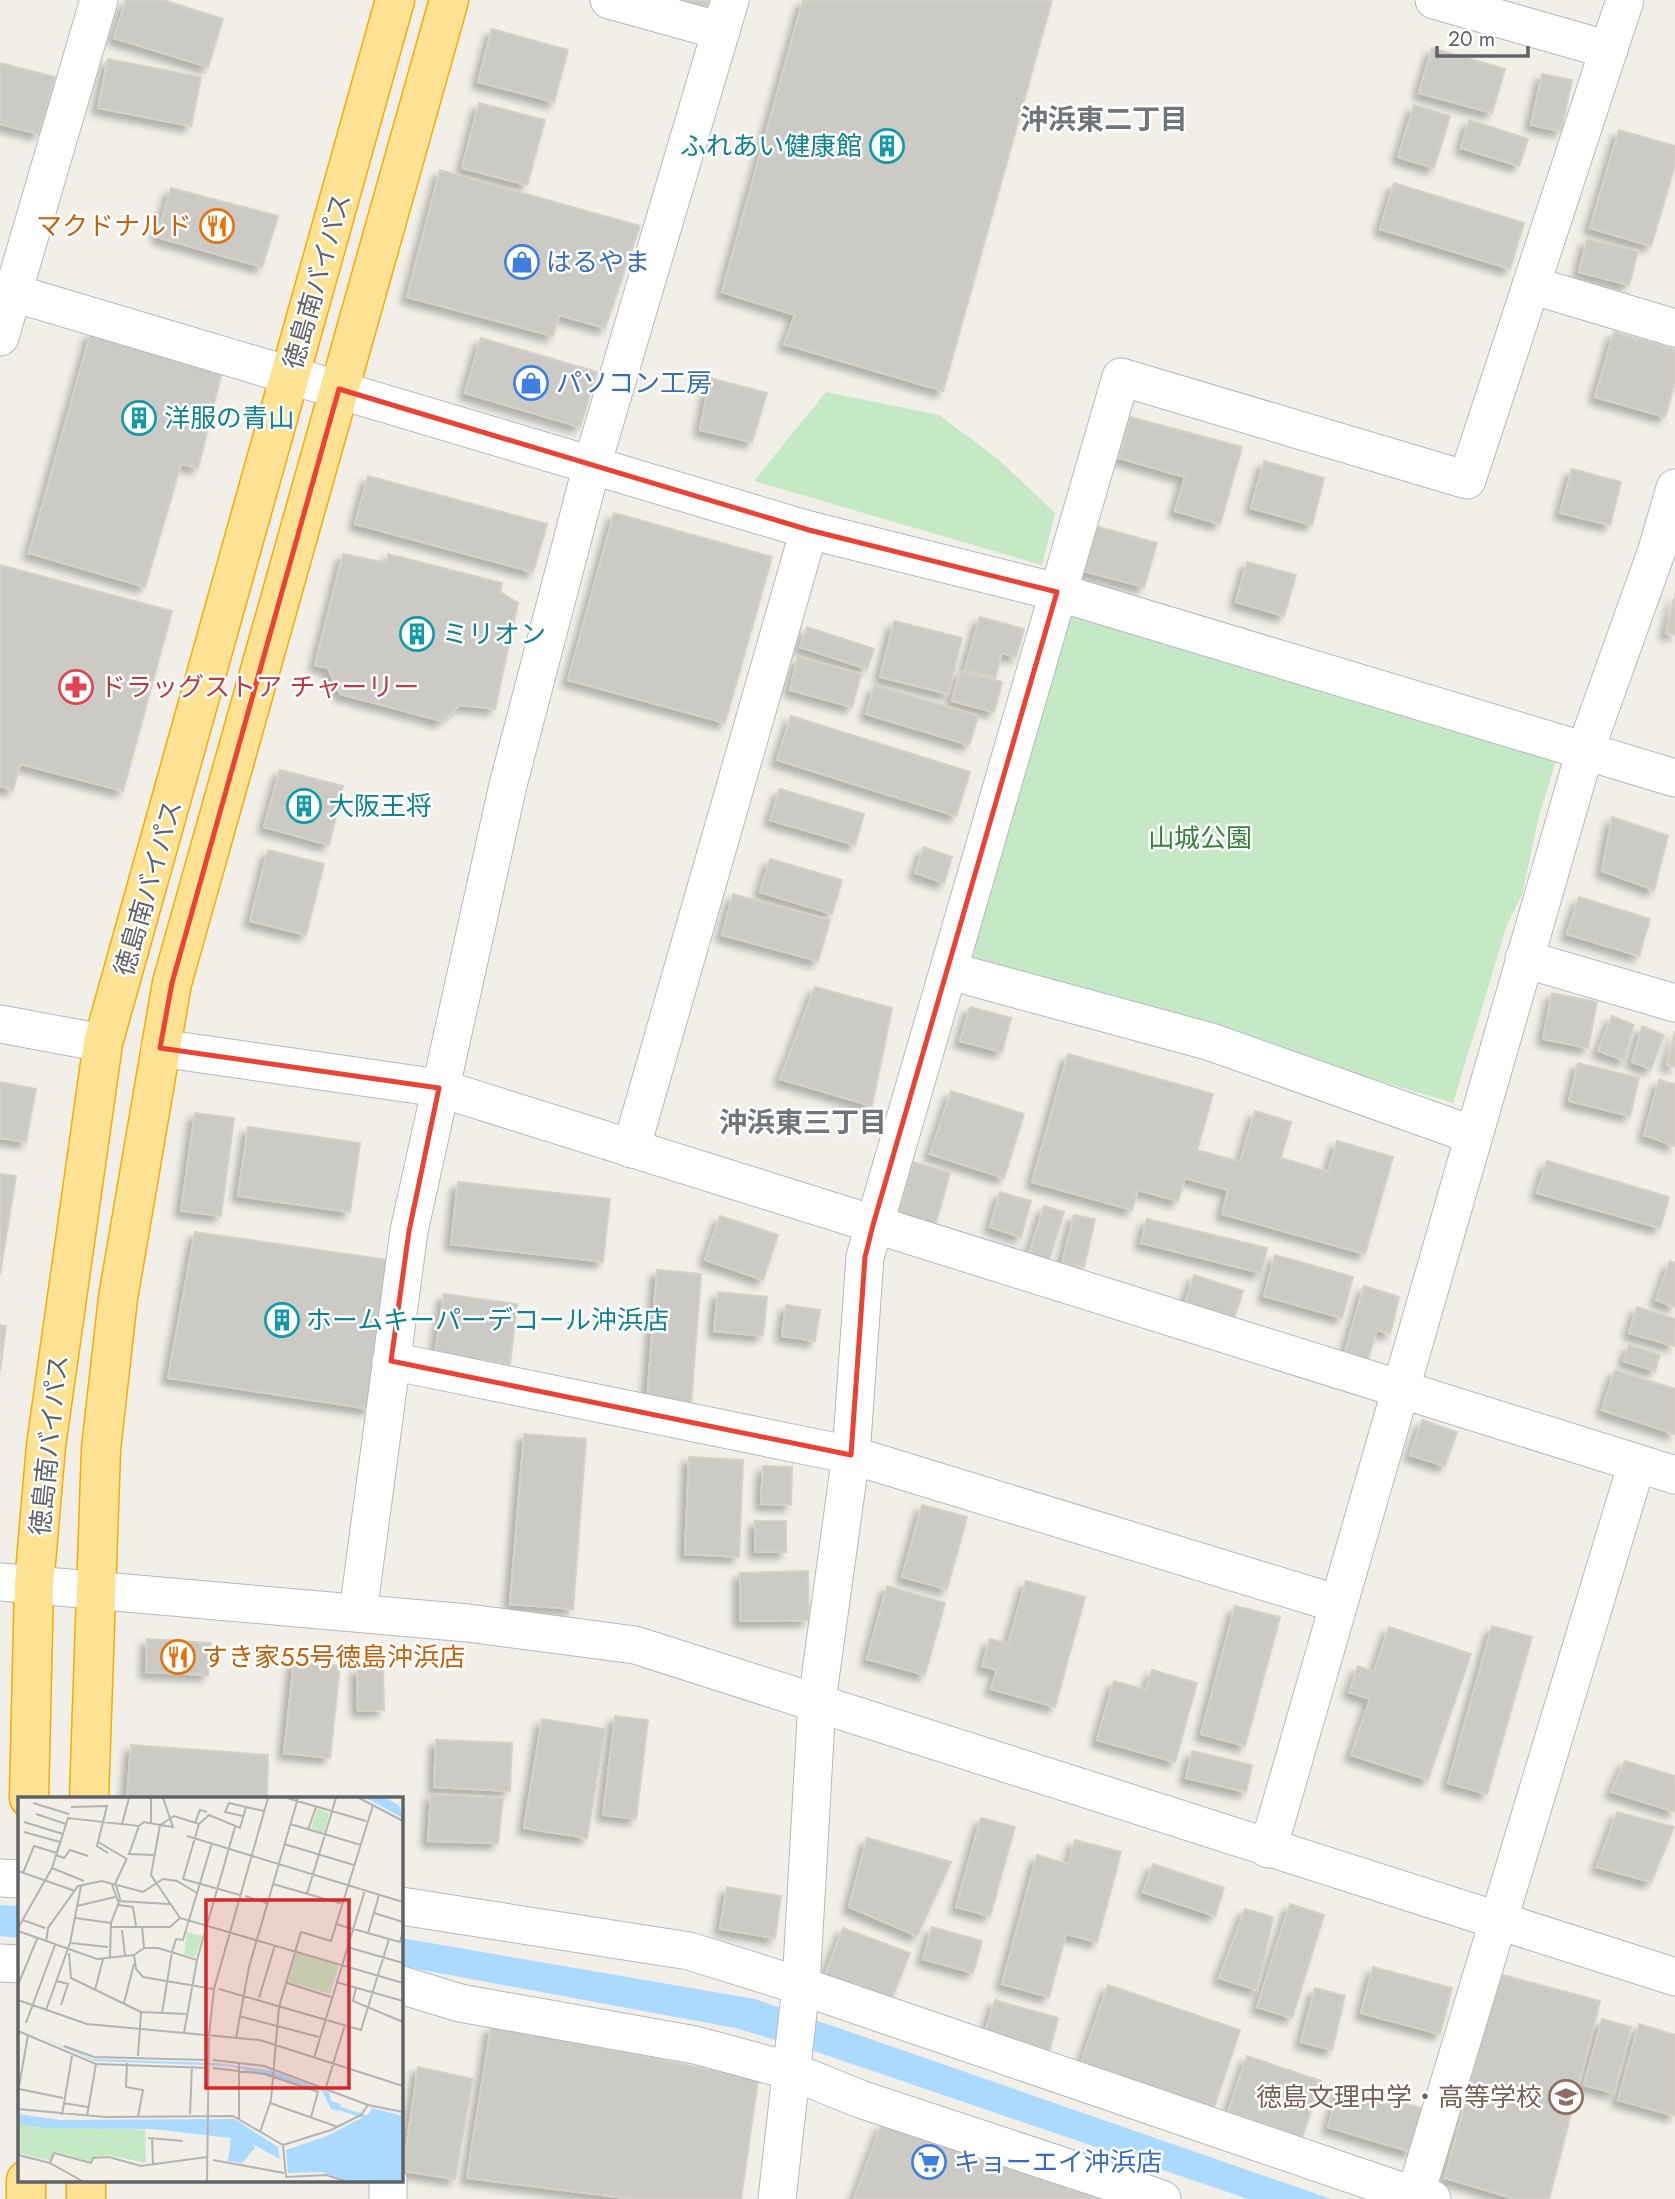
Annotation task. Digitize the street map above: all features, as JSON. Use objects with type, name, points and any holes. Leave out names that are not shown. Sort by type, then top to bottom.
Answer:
[{"type":"highway","name":"徳島南バイパス","points":[[29,1797],[17,1583],[46,1446],[103,1043],[396,0]]},
{"type":"highway","name":"徳島南バイパス","points":[[89,1797],[101,1450],[118,1298],[172,982],[449,0]]},
{"type":"street","points":[[0,337],[6,291],[99,0]]},
{"type":"street","points":[[358,1613],[409,1231],[508,785],[592,465],[725,15],[609,0]]},
{"type":"street","points":[[1434,0],[1609,50]]},
{"type":"street","points":[[778,2199],[801,1986],[817,1701],[851,1455],[865,1257],[1121,377],[1466,480],[1625,0]]},
{"type":"street","points":[[1531,285],[1675,328]]},
{"type":"street","points":[[6,291],[809,530],[1057,592],[1675,778]]},
{"type":"street","points":[[1268,1849],[1399,1387],[1585,751],[1666,552],[1675,488]]},
{"type":"street","points":[[631,1149],[809,530]]},
{"type":"street","points":[[1524,959],[1675,1003]]},
{"type":"street","points":[[950,971],[1211,1042],[1473,1135]]},
{"type":"street","points":[[0,1024],[103,1043]]},
{"type":"street","points":[[160,1048],[439,1088],[1675,1475]]},
{"type":"street","points":[[391,1361],[851,1455],[1338,1604]]},
{"type":"street","points":[[402,1906],[689,1951],[801,1986],[1424,2198],[1500,1923],[1637,1463]]},
{"type":"street","points":[[17,1583],[358,1613],[635,1645],[1675,1977]]},
{"type":"street","points":[[0,1878],[18,1879]]},
{"type":"street","points":[[0,1963],[18,1964]]},
{"type":"street","points":[[402,1985],[460,2003],[695,2045],[791,2071],[860,2099],[1162,2199]]},
{"type":"highlighted area","points":[[339,389],[809,530],[1057,592],[865,1257],[851,1455],[391,1361],[409,1231],[439,1088],[160,1048],[172,983]]},
{"type":"green space","points":[[826,392],[939,415],[998,459],[1055,513],[1042,565],[754,481]]},
{"type":"green space","name":"山城公園","points":[[1062,608],[1557,757],[1539,816],[1522,894],[1507,925],[1453,1103],[969,957]]},
{"type":"water","points":[[0,1905],[18,1906],[18,1938],[0,1936]]},
{"type":"water","points":[[402,1938],[755,1999],[1331,2199],[1248,2199],[820,2053],[735,2028],[402,1966]]},
{"type":"building","points":[[126,0],[163,0],[223,19],[208,67],[114,38]]},
{"type":"building","points":[[676,0],[709,0],[707,9]]},
{"type":"building","name":"ふれあい健康館","points":[[803,0],[1052,0],[943,391],[784,344],[795,315],[722,292]]},
{"type":"building","points":[[492,29],[568,50],[554,102],[478,82]]},
{"type":"building","points":[[1432,48],[1505,69],[1492,113],[1419,93]]},
{"type":"building","points":[[108,59],[201,77],[191,126],[98,108]]},
{"type":"building","points":[[0,63],[55,77],[39,134],[0,124]]},
{"type":"building","points":[[1542,74],[1572,80],[1561,131],[1531,125]]},
{"type":"building","points":[[479,103],[545,120],[527,185],[462,168]]},
{"type":"building","points":[[1414,105],[1450,116],[1434,168],[1398,157]]},
{"type":"building","points":[[1469,120],[1528,139],[1519,166],[1461,148]]},
{"type":"building","points":[[1619,130],[1675,146],[1675,165],[1651,246],[1590,228]]},
{"type":"building","name":"はるやま","points":[[440,170],[640,226],[605,328],[559,315],[553,336],[407,297]]},
{"type":"building","points":[[1394,183],[1524,223],[1510,269],[1380,229]]},
{"type":"building","name":"マクドナルド","points":[[171,188],[278,216],[262,267],[157,237]]},
{"type":"building","points":[[1587,239],[1638,251],[1629,285],[1579,272]]},
{"type":"building","name":"洋服の青山","points":[[91,332],[222,372],[198,468],[181,464],[145,587],[29,553]]},
{"type":"building","points":[[1614,332],[1675,349],[1675,383],[1665,417],[1595,397]]},
{"type":"building","name":"パソコン工房","points":[[481,338],[597,372],[580,427],[465,393]]},
{"type":"building","points":[[710,378],[767,393],[752,442],[700,430]]},
{"type":"building","points":[[1130,417],[1242,447],[1220,524],[1175,511],[1185,477],[1119,458]]},
{"type":"building","points":[[1264,461],[1324,478],[1312,525],[1251,508]]},
{"type":"building","points":[[1572,469],[1621,482],[1610,525],[1560,513]]},
{"type":"building","points":[[368,476],[547,524],[533,572],[355,524]]},
{"type":"building","points":[[614,513],[772,557],[725,723],[568,680]]},
{"type":"building","points":[[1092,525],[1157,543],[1144,587],[1080,570]]},
{"type":"building","name":"ミリオン","points":[[343,554],[387,563],[388,554],[502,583],[500,592],[518,603],[495,709],[460,705],[441,721],[340,694],[328,668],[315,665]]},
{"type":"building","points":[[1247,562],[1296,575],[1284,616],[1236,602]]},
{"type":"building","name":"ドラッグストア チャーリー","points":[[0,565],[172,611],[123,791],[20,764],[13,790],[0,786]]},
{"type":"building","points":[[1675,594],[1675,635],[1666,633]]},
{"type":"building","points":[[980,617],[1024,629],[1016,657],[1002,653],[995,678],[965,669]]},
{"type":"building","points":[[894,621],[962,638],[948,694],[880,677]]},
{"type":"building","points":[[807,627],[874,649],[867,669],[800,647]]},
{"type":"building","points":[[798,657],[861,674],[852,707],[790,690]]},
{"type":"building","points":[[960,671],[1002,682],[994,712],[952,701]]},
{"type":"building","points":[[875,685],[978,716],[969,745],[866,714]]},
{"type":"building","points":[[791,716],[970,772],[956,816],[777,760]]},
{"type":"building","name":"大阪王将","points":[[280,770],[343,786],[329,845],[264,827]]},
{"type":"building","points":[[780,789],[864,814],[855,845],[770,820]]},
{"type":"building","points":[[1612,817],[1668,836],[1654,890],[1602,871]]},
{"type":"building","points":[[924,847],[952,857],[944,883],[915,873]]},
{"type":"building","points":[[268,850],[324,864],[306,935],[250,921]]},
{"type":"building","points":[[770,859],[842,880],[832,914],[760,892]]},
{"type":"building","points":[[733,894],[830,920],[818,961],[722,935]]},
{"type":"building","points":[[1579,897],[1650,919],[1639,956],[1567,934]]},
{"type":"building","points":[[815,987],[892,1008],[872,1106],[780,1079]]},
{"type":"building","points":[[1552,993],[1597,1002],[1588,1048],[1543,1039]]},
{"type":"building","points":[[970,1007],[1011,1018],[1002,1052],[960,1041]]},
{"type":"building","points":[[1612,1016],[1634,1025],[1624,1060],[1598,1051]]},
{"type":"building","points":[[1642,1026],[1664,1035],[1651,1069],[1632,1062]]},
{"type":"building","points":[[1675,1031],[1675,1067],[1667,1065]]},
{"type":"building","points":[[1068,1054],[1213,1094],[1197,1150],[1240,1162],[1255,1111],[1291,1122],[1281,1158],[1328,1172],[1337,1141],[1393,1157],[1365,1254],[1222,1214],[1228,1190],[1185,1178],[1178,1201],[1138,1190],[1132,1210],[1032,1182]]},
{"type":"building","points":[[1578,1063],[1639,1078],[1630,1116],[1569,1101]]},
{"type":"building","points":[[1659,1080],[1675,1084],[1675,1146],[1644,1135]]},
{"type":"building","points":[[0,1082],[36,1089],[26,1142],[0,1138]]},
{"type":"building","points":[[951,1091],[1024,1114],[1004,1178],[930,1154]]},
{"type":"building","points":[[195,1113],[234,1118],[221,1216],[181,1211]]},
{"type":"building","points":[[248,1127],[360,1143],[350,1212],[238,1196]]},
{"type":"building","points":[[1547,1161],[1669,1197],[1660,1228],[1537,1193]]},
{"type":"building","points":[[913,1162],[950,1173],[934,1229],[897,1218]]},
{"type":"building","points":[[0,1174],[16,1176],[0,1274]]},
{"type":"building","points":[[458,1182],[610,1199],[603,1262],[451,1244]]},
{"type":"building","points":[[1000,1192],[1031,1201],[1021,1237],[990,1227]]},
{"type":"building","points":[[1044,1206],[1064,1212],[1047,1266],[1027,1260]]},
{"type":"building","points":[[1074,1215],[1095,1219],[1084,1267],[1062,1263]]},
{"type":"building","points":[[720,1216],[778,1235],[763,1280],[705,1260]]},
{"type":"building","points":[[1147,1219],[1267,1248],[1261,1273],[1141,1243]]},
{"type":"building","name":"ホームキーパーデコール沖浜店","points":[[195,1232],[395,1261],[370,1409],[168,1378]]},
{"type":"building","points":[[1275,1255],[1353,1277],[1342,1318],[1264,1296]]},
{"type":"building","points":[[1670,1261],[1675,1263],[1675,1307],[1656,1300]]},
{"type":"building","points":[[657,1270],[701,1274],[691,1404],[647,1401]]},
{"type":"building","points":[[1194,1275],[1243,1291],[1232,1325],[1183,1309]]},
{"type":"building","points":[[1364,1286],[1399,1297],[1390,1334],[1377,1330],[1365,1368],[1342,1362]]},
{"type":"building","points":[[718,1292],[767,1297],[763,1336],[714,1331]]},
{"type":"building","points":[[444,1294],[517,1304],[510,1364],[435,1354]]},
{"type":"building","points":[[786,1305],[820,1310],[815,1341],[782,1336]]},
{"type":"building","points":[[1637,1307],[1675,1319],[1674,1346],[1629,1333]]},
{"type":"building","points":[[0,1325],[6,1326],[0,1371]]},
{"type":"building","points":[[1629,1345],[1660,1355],[1655,1371],[1624,1361]]},
{"type":"building","points":[[1615,1370],[1675,1389],[1675,1434],[1602,1410]]},
{"type":"building","points":[[1422,1420],[1457,1432],[1445,1466],[1410,1455]]},
{"type":"building","points":[[524,1434],[586,1439],[573,1609],[510,1604]]},
{"type":"building","points":[[689,1457],[743,1460],[739,1557],[685,1554]]},
{"type":"building","points":[[763,1466],[792,1467],[791,1505],[761,1504]]},
{"type":"building","points":[[922,1505],[967,1517],[947,1589],[902,1577]]},
{"type":"building","points":[[755,1521],[786,1521],[786,1552],[755,1552]]},
{"type":"building","points":[[808,1571],[809,1620],[740,1621],[740,1573]]},
{"type":"building","points":[[1026,1581],[1085,1597],[1055,1707],[991,1689],[997,1670],[982,1666],[990,1639],[1008,1644]]},
{"type":"building","points":[[887,1586],[945,1603],[925,1675],[867,1659]]},
{"type":"building","points":[[1235,1606],[1280,1617],[1245,1746],[1201,1734]]},
{"type":"building","points":[[1492,1626],[1532,1637],[1487,1794],[1448,1783]]},
{"type":"building","points":[[1389,1627],[1471,1654],[1428,1780],[1351,1755],[1370,1699],[1349,1692],[1358,1666],[1374,1672]]},
{"type":"building","name":"すき家55号徳島沖浜店","points":[[147,1639],[211,1643],[208,1675],[146,1672]]},
{"type":"building","points":[[294,1661],[340,1666],[330,1758],[284,1753]]},
{"type":"building","points":[[357,1668],[383,1668],[384,1710],[358,1711]]},
{"type":"building","points":[[1152,1670],[1197,1683],[1175,1762],[1097,1740],[1114,1681],[1146,1690]]},
{"type":"building","points":[[615,1716],[648,1720],[636,1819],[603,1815]]},
{"type":"building","points":[[542,1719],[605,1729],[587,1838],[524,1828]]},
{"type":"building","points":[[436,1740],[512,1743],[510,1791],[434,1787]]},
{"type":"building","points":[[131,1745],[268,1755],[267,1797],[127,1797]]},
{"type":"building","points":[[1192,1751],[1252,1765],[1246,1792],[1186,1778]]},
{"type":"building","points":[[1625,1761],[1675,1776],[1675,1812],[1611,1792]]},
{"type":"building","points":[[431,1794],[503,1798],[498,1843],[428,1841]]},
{"type":"building","points":[[1617,1812],[1674,1827],[1651,1882],[1597,1867]]},
{"type":"building","points":[[981,1818],[1015,1827],[990,1916],[956,1907]]},
{"type":"building","points":[[867,1838],[951,1862],[917,1936],[849,1907]]},
{"type":"building","points":[[1075,1840],[1121,1852],[1097,1942],[1066,1934],[1049,1997],[1002,1984],[1037,1855],[1068,1864]]},
{"type":"building","points":[[1153,1864],[1224,1888],[1215,1916],[1143,1892]]},
{"type":"building","points":[[727,1887],[781,1896],[775,1938],[720,1929]]},
{"type":"building","points":[[1290,1904],[1324,1915],[1292,2018],[1257,2007]]},
{"type":"building","points":[[1245,1909],[1273,1917],[1257,1990],[1219,1978]]},
{"type":"building","points":[[932,1927],[982,1941],[973,1973],[923,1959]]},
{"type":"building","points":[[843,1928],[910,1953],[891,2001],[825,1975]]},
{"type":"building","points":[[1373,1967],[1452,1988],[1440,2034],[1361,2013]]},
{"type":"building","points":[[1499,1974],[1600,2001],[1549,2199],[1516,2199],[1445,2178]]},
{"type":"building","points":[[1108,1985],[1240,2030],[1213,2110],[1080,2066]]},
{"type":"building","points":[[1315,1988],[1345,1996],[1332,2050],[1301,2042]]},
{"type":"building","points":[[995,2000],[1058,2018],[1049,2052],[985,2033]]},
{"type":"building","points":[[1602,2019],[1631,2027],[1614,2093],[1584,2085]]},
{"type":"building","points":[[1639,2024],[1675,2035],[1675,2116],[1618,2100]]},
{"type":"building","points":[[491,2026],[758,2079],[741,2199],[634,2199],[467,2178]]},
{"type":"building","points":[[1247,2056],[1321,2081],[1302,2137],[1228,2112]]},
{"type":"building","points":[[418,2067],[473,2079],[455,2179],[403,2171]]},
{"type":"building","points":[[1341,2084],[1424,2109],[1411,2152],[1328,2127]]},
{"type":"building","name":"キョーエイ沖浜店","points":[[882,2124],[1101,2199],[854,2199]]},
{"type":"place","name":"ふれあい健康館","points":[[887,146]]},
{"type":"place","name":"マクドナルド","points":[[217,226]]},
{"type":"place","name":"はるやま","points":[[522,262]]},
{"type":"place","name":"パソコン工房","points":[[531,383]]},
{"type":"place","name":"洋服の青山","points":[[139,418]]},
{"type":"place","name":"ミリオン","points":[[417,634]]},
{"type":"place","name":"ドラッグストア チャーリー","points":[[76,687]]},
{"type":"place","name":"大阪王将","points":[[304,806]]},
{"type":"place","name":"ホームキーパーデコール沖浜店","points":[[282,1320]]},
{"type":"place","name":"すき家55号徳島沖浜店","points":[[178,1657]]},
{"type":"place","name":"徳島文理中学・高等学校","points":[[1566,2097]]},
{"type":"place","name":"キョーエイ沖浜店","points":[[929,2162]]},
{"type":"district","name":"沖浜東二丁目","points":[[1104,119]]},
{"type":"district","name":"沖浜東三丁目","points":[[803,1122]]}]
